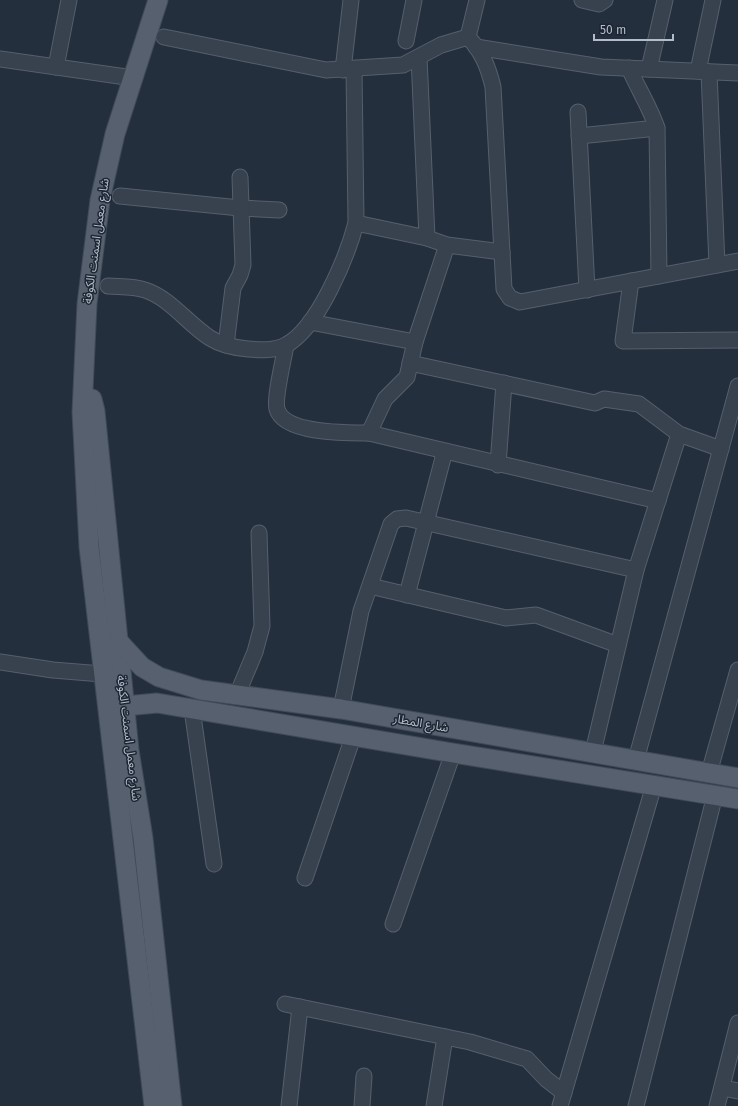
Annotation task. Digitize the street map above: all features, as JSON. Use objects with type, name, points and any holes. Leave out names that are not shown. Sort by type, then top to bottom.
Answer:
[{"type":"main road","name":"شارع معمل اسمنت الكوفة","points":[[154,1106],[102,674],[98,548],[82,412],[87,304],[100,200],[115,134],[158,0]]},
{"type":"main road","name":"شارع معمل اسمنت الكوفة","points":[[98,548],[118,641],[129,750],[143,838],[172,1106]]},
{"type":"main road","name":"شارع المطار","points":[[118,641],[142,667],[160,677],[201,690],[341,709],[723,776]]},
{"type":"main road","name":"شارع المطار","points":[[125,706],[157,703],[353,737],[725,797]]},
{"type":"main road","points":[[673,789],[678,779],[677,767]]},
{"type":"main road","points":[[723,776],[719,784],[725,797]]},
{"type":"street","points":[[56,67],[69,0]]},
{"type":"street","points":[[108,286],[144,289],[158,296],[211,338],[226,345],[271,350],[286,345],[310,322],[333,284],[351,240],[356,223],[348,69],[351,0]]},
{"type":"street","points":[[406,41],[414,0]]},
{"type":"street","points":[[477,0],[472,42],[488,67],[493,87],[504,289],[510,298],[520,302],[738,261]]},
{"type":"street","points":[[582,0],[599,4],[605,0]]},
{"type":"street","points":[[649,69],[665,0]]},
{"type":"street","points":[[713,0],[704,71],[717,266]]},
{"type":"street","points":[[164,37],[326,70],[403,65],[441,45],[472,42],[571,63],[629,68],[738,73]]},
{"type":"street","points":[[418,57],[427,238]]},
{"type":"street","points":[[0,59],[133,78]]},
{"type":"street","points":[[629,68],[640,94],[652,113],[657,128],[659,276]]},
{"type":"street","points":[[578,112],[587,290]]},
{"type":"street","points":[[579,136],[657,128]]},
{"type":"street","points":[[226,345],[233,288],[240,275],[243,265],[240,177]]},
{"type":"street","points":[[120,196],[240,208],[279,210]]},
{"type":"street","points":[[356,223],[427,238],[447,245],[502,252]]},
{"type":"street","points":[[369,433],[385,399],[408,377],[415,342],[447,245]]},
{"type":"street","points":[[631,282],[623,341],[738,340]]},
{"type":"street","points":[[310,322],[415,342]]},
{"type":"street","points":[[286,345],[277,399],[277,409],[283,419],[313,430],[369,433],[435,448],[442,452],[658,501]]},
{"type":"street","points":[[410,363],[595,403],[604,399],[639,404],[679,434],[721,449]]},
{"type":"street","points":[[498,465],[504,384]]},
{"type":"street","points":[[636,760],[738,386]]},
{"type":"street","points":[[593,752],[636,570],[679,434]]},
{"type":"street","points":[[407,595],[443,458],[442,452]]},
{"type":"street","points":[[341,709],[361,611],[391,524],[397,519],[406,518],[636,570]]},
{"type":"street","points":[[237,695],[255,652],[262,626],[259,533]]},
{"type":"street","points":[[370,586],[506,618],[536,615],[618,645]]},
{"type":"street","points":[[0,662],[53,670],[102,674]]},
{"type":"street","points":[[723,776],[738,670]]},
{"type":"street","points":[[192,709],[214,864]]},
{"type":"street","points":[[305,878],[353,737]]},
{"type":"street","points":[[393,924],[453,753]]},
{"type":"street","points":[[562,1099],[654,785]]},
{"type":"street","points":[[636,1106],[725,797]]},
{"type":"street","points":[[285,1004],[446,1037],[527,1058],[562,1099]]},
{"type":"street","points":[[290,1106],[300,1007]]},
{"type":"street","points":[[717,1106],[738,1026]]},
{"type":"street","points":[[434,1106],[446,1037]]},
{"type":"street","points":[[362,1106],[364,1076]]},
{"type":"street","points":[[722,1088],[738,1091]]}]
